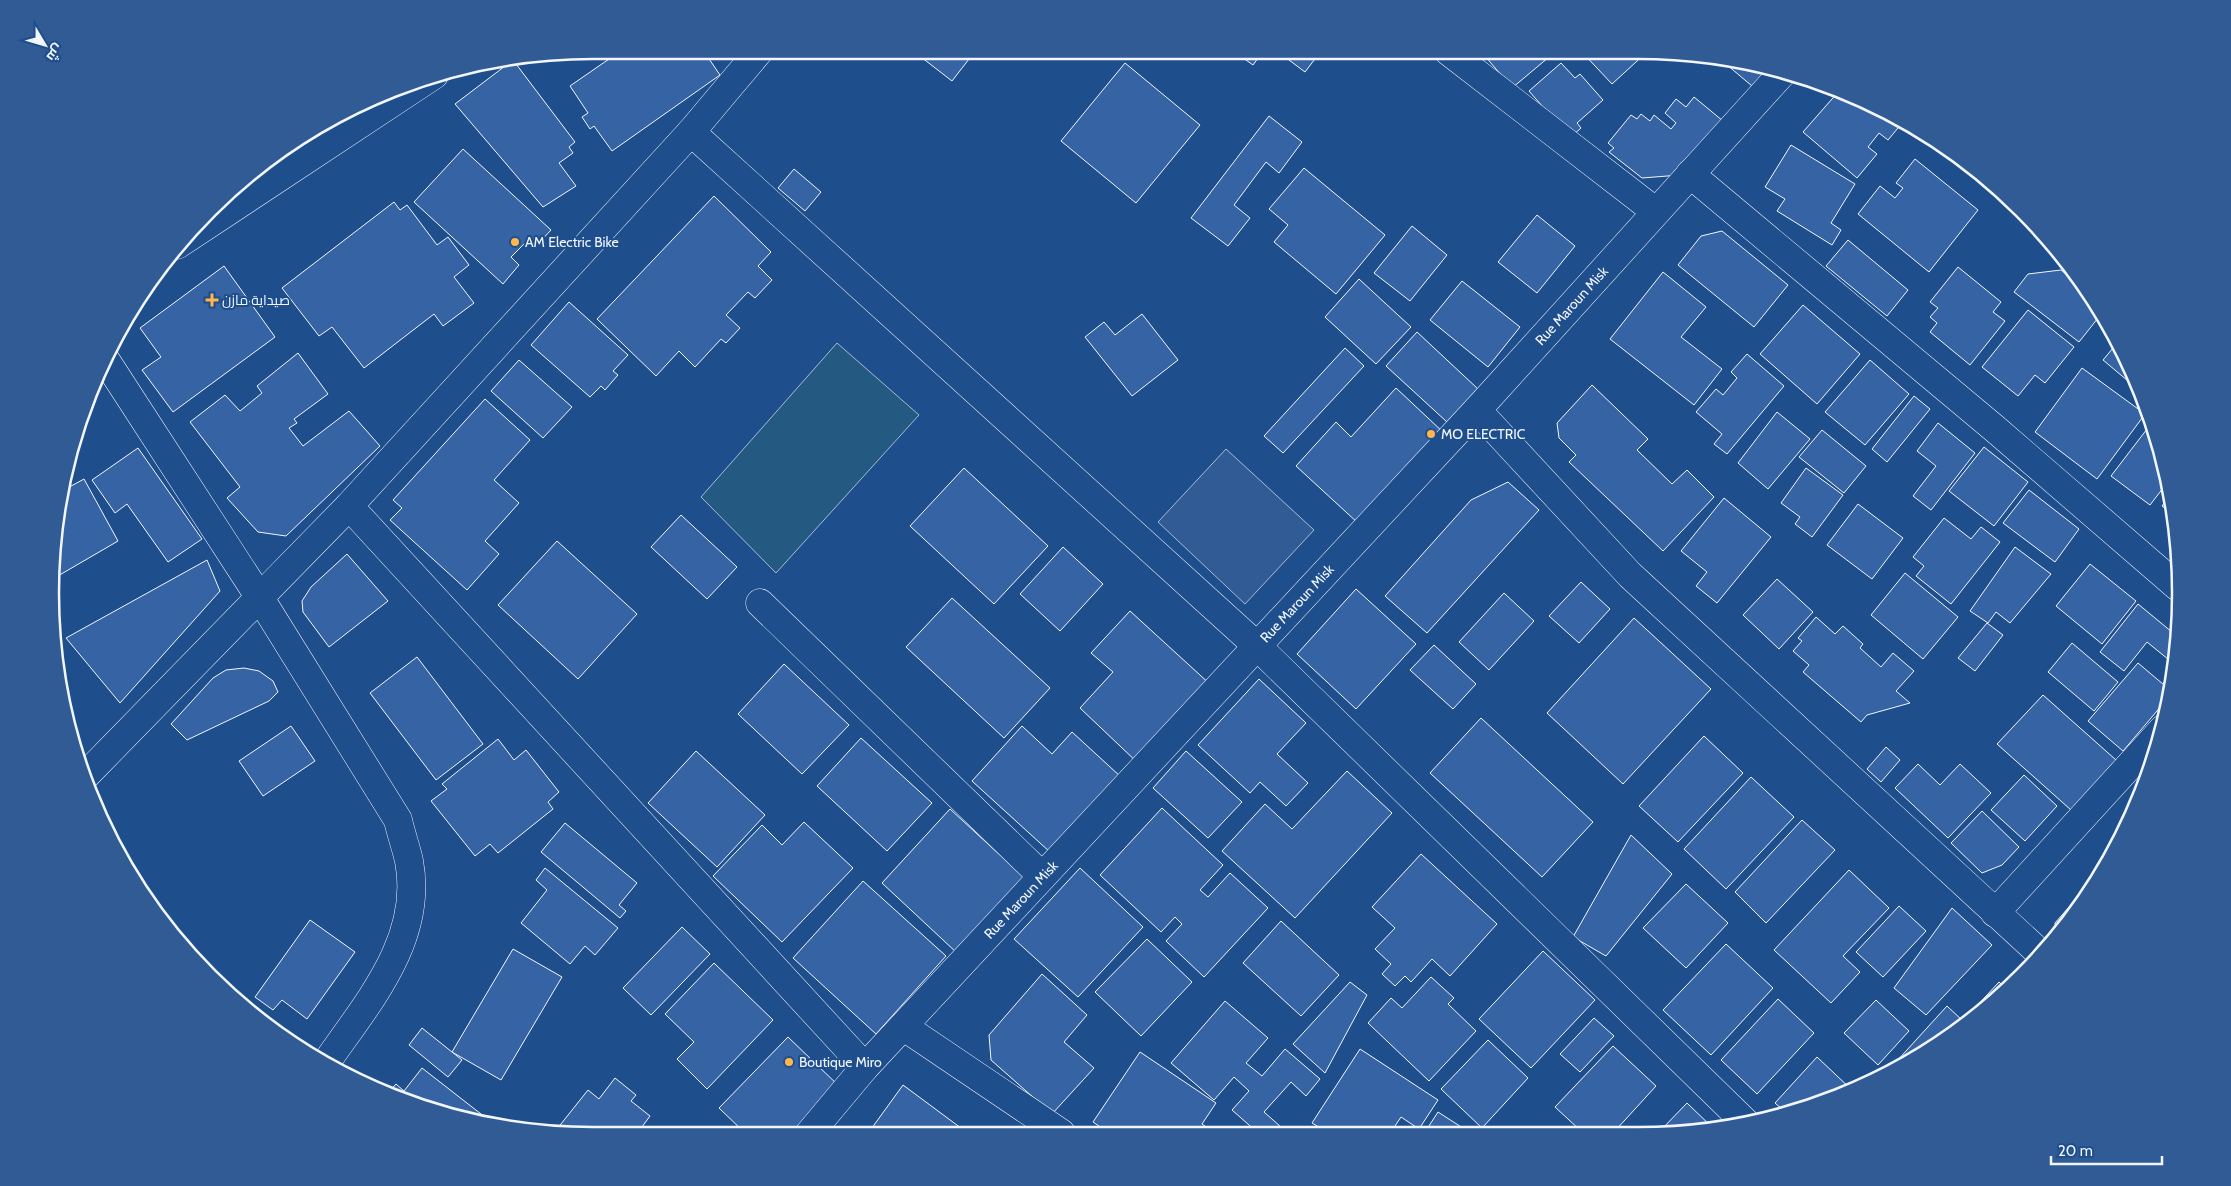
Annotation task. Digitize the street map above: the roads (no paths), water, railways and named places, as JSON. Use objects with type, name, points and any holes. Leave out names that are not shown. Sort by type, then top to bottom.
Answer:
[{"type":"street","points":[[90,772],[349,506],[691,132],[752,59]]},
{"type":"street","points":[[1458,59],[1655,211]]},
{"type":"street","name":"Rue Maroun Misk","points":[[815,1127],[865,1067],[1256,645],[1477,410],[1777,77]]},
{"type":"street","points":[[204,227],[406,93]]},
{"type":"street","points":[[691,132],[1256,645],[1740,1117]]},
{"type":"street","points":[[1690,174],[1986,422],[2172,582]]},
{"type":"street","points":[[109,367],[260,598],[398,820],[409,862],[411,890],[408,919],[396,957],[365,1007],[330,1058]]},
{"type":"street","points":[[1477,410],[1630,575],[2036,950]]},
{"type":"street","points":[[349,506],[865,1067]]},
{"type":"street","points":[[760,602],[1042,876]]},
{"type":"street","points":[[1995,913],[2151,743]]},
{"type":"street","points":[[904,1026],[1052,1127]]},
{"type":"place","name":"AM Electric Bike","points":[[515,242]]},
{"type":"place","name":"صيداية مازن","points":[[212,300]]},
{"type":"place","name":"MO ELECTRIC","points":[[1431,434]]},
{"type":"place","name":"Boutique Miro","points":[[789,1062]]}]
